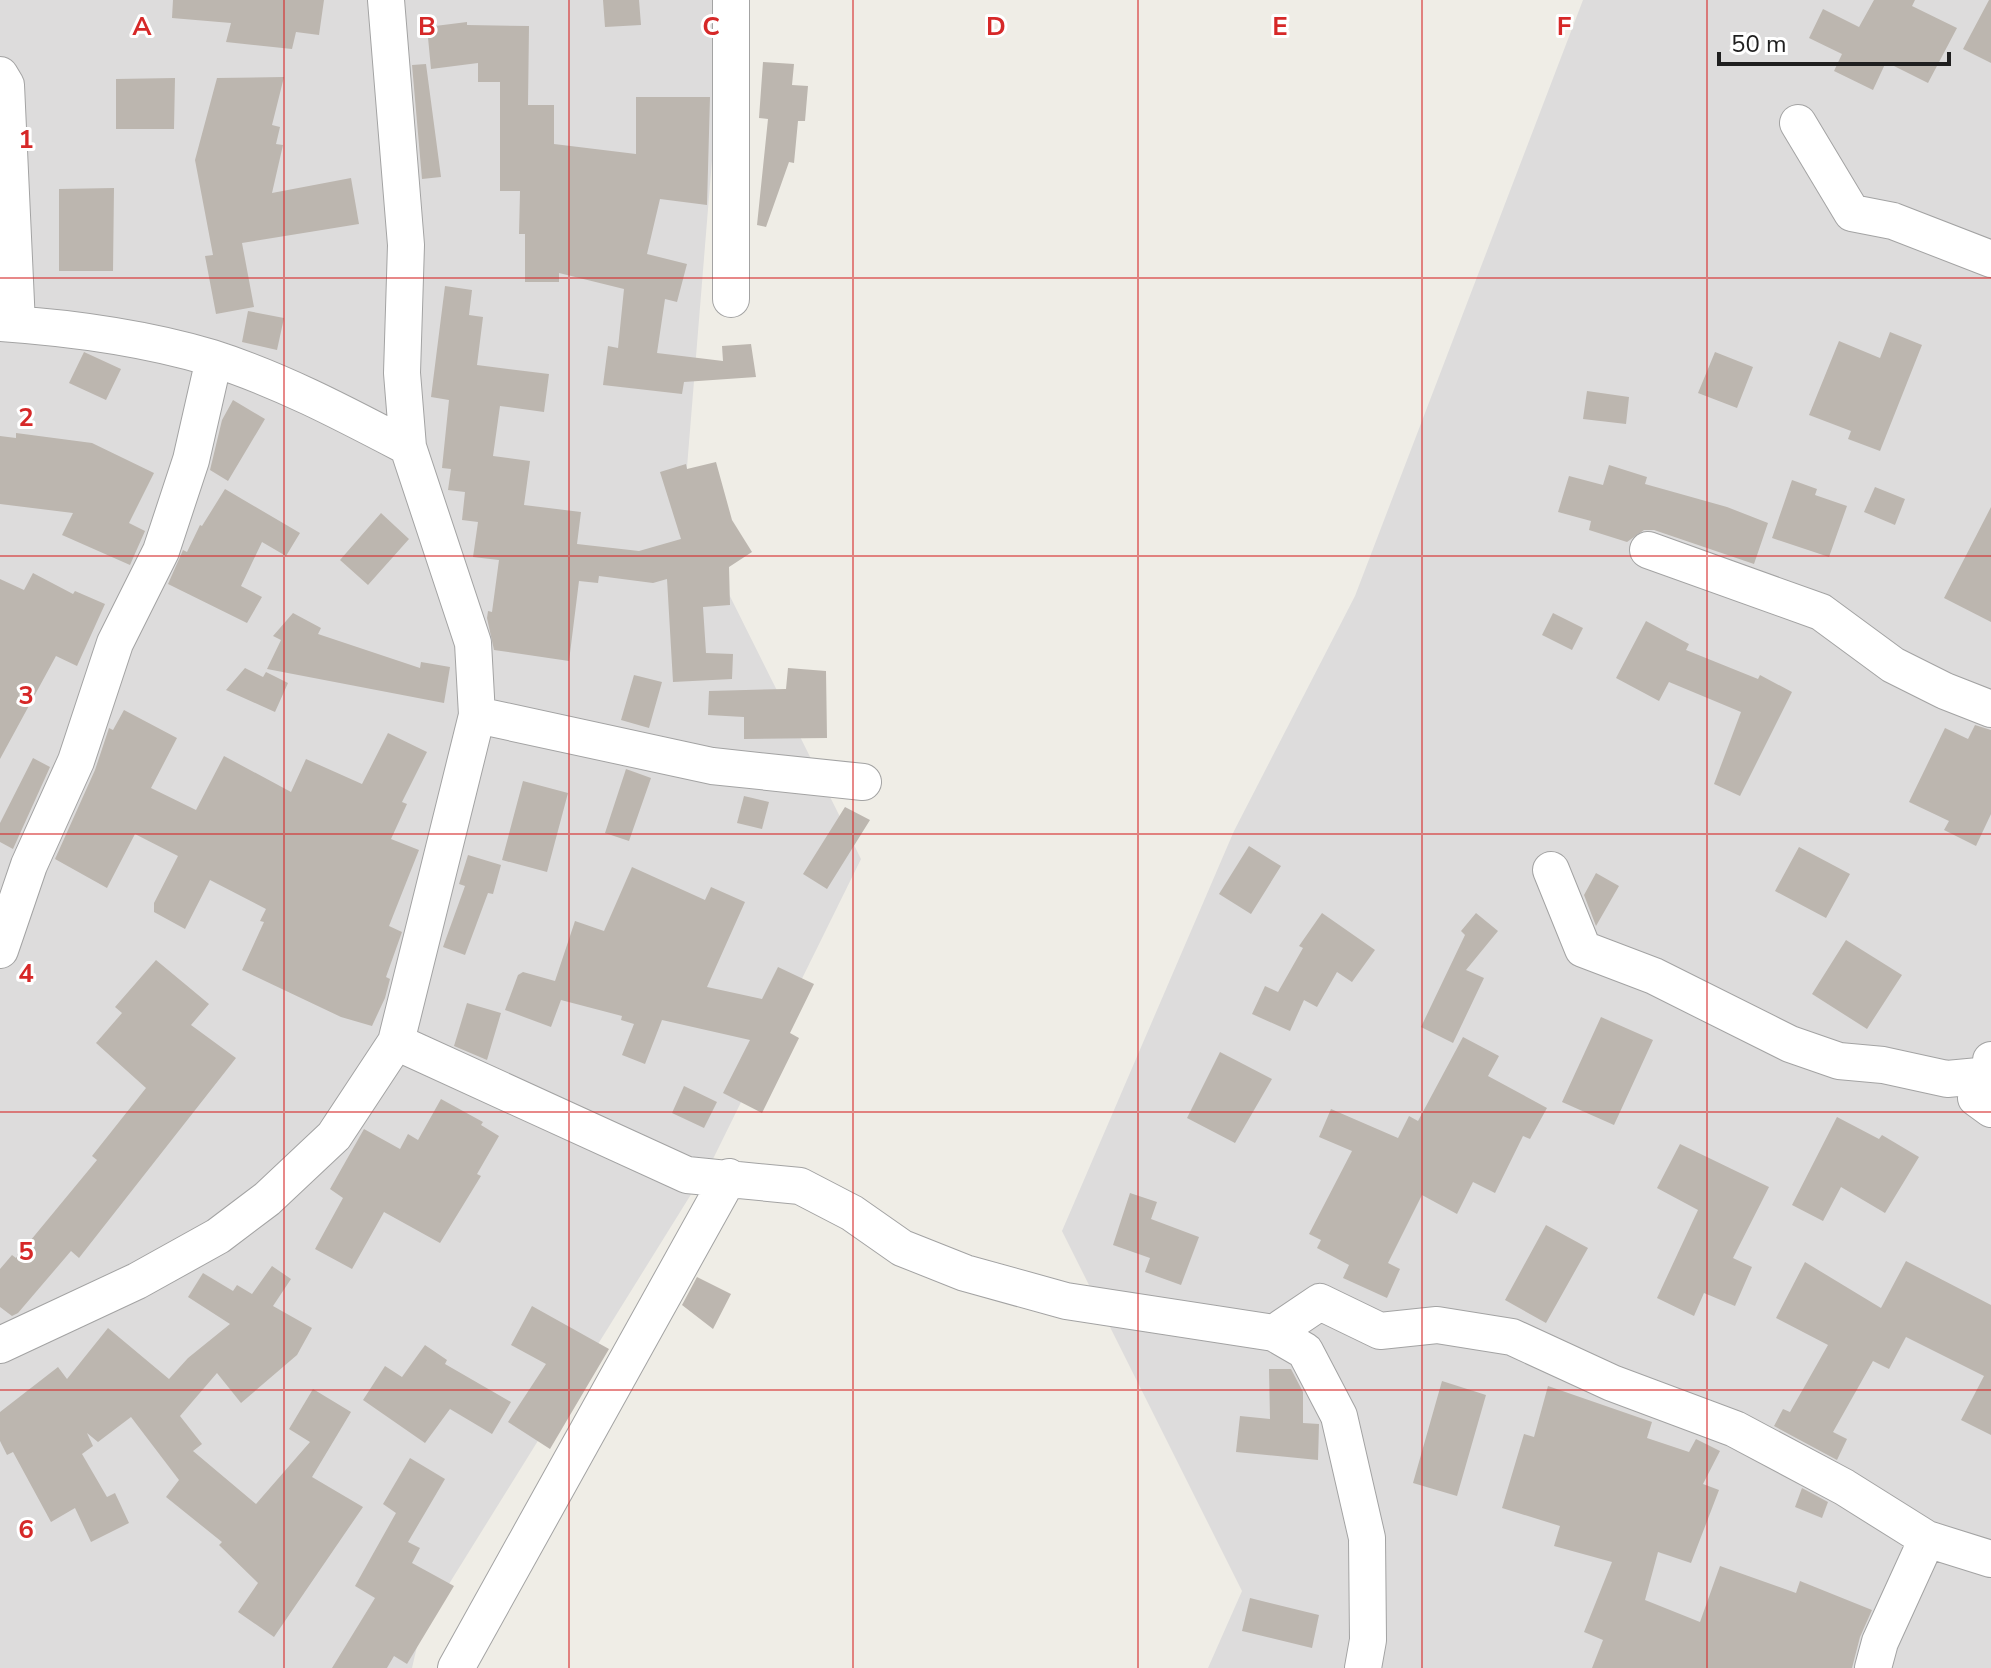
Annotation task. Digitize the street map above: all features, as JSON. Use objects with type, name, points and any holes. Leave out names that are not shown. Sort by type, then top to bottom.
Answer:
[{"type":"street","points":[[0,1345],[137,1281],[218,1236],[267,1199],[334,1136],[396,1042],[477,715],[473,643],[408,447],[402,373],[406,245],[386,0]]},
{"type":"street","points":[[731,0],[731,299]]},
{"type":"street","points":[[0,75],[6,85],[9,323],[52,325],[138,339],[214,359],[318,400],[408,447]]},
{"type":"street","points":[[1798,123],[1852,213],[1893,221],[1991,259]]},
{"type":"street","points":[[0,950],[12,875],[76,761],[115,643],[161,551],[191,460],[214,359]]},
{"type":"street","points":[[1648,550],[1821,612],[1893,665],[1945,691],[1991,709]]},
{"type":"street","points":[[477,715],[712,766],[863,782]]},
{"type":"street","points":[[1551,870],[1583,949],[1654,976],[1790,1044],[1839,1061],[1883,1065],[1947,1079],[1990,1075]]},
{"type":"street","points":[[396,1042],[687,1175],[800,1186],[852,1213],[902,1248],[965,1273],[1066,1301],[1274,1333],[1305,1351],[1339,1416],[1367,1538],[1368,1640],[1363,1668]]},
{"type":"street","points":[[1991,1060],[1990,1075],[1976,1098],[1991,1109]]},
{"type":"street","points":[[456,1668],[729,1177]]},
{"type":"street","points":[[1274,1333],[1320,1302]]},
{"type":"street","points":[[1305,1351],[1320,1302]]},
{"type":"street","points":[[1320,1302],[1380,1331],[1437,1325],[1512,1337],[1612,1383],[1735,1429],[1844,1487],[1927,1539],[1991,1559]]},
{"type":"street","points":[[1873,1668],[1880,1642],[1927,1539]]},
{"type":"shaded area","points":[[0,0],[725,0],[684,504],[861,859],[713,1159],[421,1629],[412,1668],[0,1668]]},
{"type":"shaded area","points":[[1583,0],[1991,0],[1991,1668],[1208,1668],[1242,1591],[1062,1231],[1234,831],[1355,596]]},
{"type":"building","points":[[173,0],[324,0],[319,35],[296,32],[292,49],[226,42],[231,23],[172,18]]},
{"type":"building","points":[[603,0],[639,0],[641,25],[605,27]]},
{"type":"building","points":[[1874,0],[1915,0],[1912,6],[1957,28],[1928,83],[1886,62],[1873,90],[1834,71],[1842,54],[1809,38],[1823,9],[1859,27]]},
{"type":"building","points":[[1991,0],[1991,63],[1963,49]]},
{"type":"building","points":[[467,22],[467,25],[529,26],[528,105],[554,105],[554,144],[636,154],[636,97],[710,97],[707,205],[660,199],[647,254],[687,264],[677,302],[665,299],[657,353],[723,361],[722,346],[751,344],[756,377],[684,382],[682,394],[603,385],[608,346],[618,348],[624,289],[559,273],[559,282],[525,282],[525,234],[519,234],[520,191],[500,191],[500,82],[478,82],[478,63],[431,69],[427,27]]},
{"type":"building","points":[[763,62],[794,64],[792,85],[808,86],[805,121],[798,121],[794,163],[789,162],[766,227],[757,225],[768,119],[759,118]]},
{"type":"building","points":[[426,64],[441,177],[422,179],[412,65]]},
{"type":"building","points":[[284,77],[272,125],[280,127],[276,144],[283,145],[272,193],[351,178],[359,224],[242,243],[254,307],[216,314],[205,256],[213,255],[195,160],[217,78]]},
{"type":"building","points":[[175,78],[174,129],[116,129],[116,79]]},
{"type":"building","points":[[114,188],[113,271],[59,271],[59,189]]},
{"type":"building","points":[[445,286],[472,290],[469,315],[483,317],[477,365],[549,374],[544,412],[500,406],[493,456],[530,461],[524,505],[581,512],[577,544],[639,551],[681,539],[660,472],[686,464],[687,469],[716,462],[732,520],[752,552],[729,567],[730,605],[703,607],[706,653],[733,654],[732,679],[673,682],[667,579],[653,583],[599,576],[598,583],[579,581],[569,661],[494,650],[487,618],[488,611],[492,612],[499,560],[473,557],[478,522],[462,520],[465,492],[448,490],[451,469],[442,468],[449,400],[431,397]]},
{"type":"building","points":[[248,311],[284,318],[277,350],[242,342]]},
{"type":"building","points":[[1890,332],[1922,345],[1880,451],[1848,439],[1851,431],[1809,415],[1839,341],[1880,358]]},
{"type":"building","points":[[84,352],[121,369],[106,400],[69,383]]},
{"type":"building","points":[[1715,352],[1753,367],[1737,408],[1698,393]]},
{"type":"building","points":[[1587,391],[1629,397],[1626,424],[1583,419]]},
{"type":"building","points":[[233,400],[265,419],[228,481],[210,470],[222,420]]},
{"type":"building","points":[[16,433],[92,443],[154,473],[129,523],[145,531],[130,565],[62,535],[73,513],[0,504],[0,436],[16,438]]},
{"type":"building","points":[[1609,465],[1647,477],[1645,484],[1727,507],[1768,523],[1754,564],[1654,530],[1644,530],[1627,542],[1589,530],[1591,521],[1558,512],[1569,476],[1603,485]]},
{"type":"building","points":[[1792,480],[1817,489],[1815,495],[1847,506],[1829,557],[1772,538]]},
{"type":"building","points":[[1875,487],[1905,499],[1895,525],[1864,512]]},
{"type":"building","points":[[225,489],[300,533],[286,556],[262,542],[241,586],[262,597],[247,623],[168,584],[183,550],[187,552],[200,525]]},
{"type":"building","points":[[1991,507],[1991,622],[1944,598]]},
{"type":"building","points":[[381,513],[409,539],[368,585],[340,560]]},
{"type":"building","points":[[33,573],[73,594],[75,591],[105,604],[77,666],[56,656],[0,759],[0,579],[24,590]]},
{"type":"building","points":[[293,613],[321,628],[318,634],[420,668],[421,662],[450,667],[444,703],[267,669],[281,640],[273,636]]},
{"type":"building","points":[[1553,613],[1583,628],[1572,650],[1542,635]]},
{"type":"building","points":[[1646,621],[1689,644],[1686,650],[1758,679],[1760,675],[1792,692],[1740,796],[1714,784],[1741,712],[1669,682],[1659,701],[1616,678]]},
{"type":"building","points":[[245,668],[263,677],[266,672],[288,683],[275,712],[226,690]]},
{"type":"building","points":[[788,668],[826,671],[827,738],[744,739],[744,717],[708,715],[709,691],[786,689]]},
{"type":"building","points":[[634,675],[662,682],[649,728],[621,720]]},
{"type":"building","points":[[124,710],[177,738],[151,788],[196,810],[224,756],[291,792],[306,759],[362,784],[388,733],[427,752],[402,802],[407,804],[391,839],[419,850],[389,926],[402,932],[386,977],[390,979],[385,998],[372,1026],[341,1017],[242,970],[264,922],[260,921],[266,909],[210,880],[185,929],[154,912],[154,903],[178,856],[135,834],[107,888],[55,859],[95,770],[109,728],[113,730]]},
{"type":"building","points":[[1975,725],[1991,730],[1991,814],[1976,846],[1944,830],[1949,821],[1909,802],[1945,728],[1968,739]]},
{"type":"building","points":[[33,758],[50,767],[13,849],[0,842],[0,823]]},
{"type":"building","points":[[626,769],[651,778],[629,841],[605,833]]},
{"type":"building","points":[[523,781],[568,793],[547,872],[502,860]]},
{"type":"building","points":[[744,796],[769,802],[762,829],[737,823]]},
{"type":"building","points":[[845,807],[870,820],[827,889],[803,874]]},
{"type":"building","points":[[1249,846],[1281,866],[1251,914],[1219,894]]},
{"type":"building","points":[[1799,847],[1850,874],[1826,918],[1775,891]]},
{"type":"building","points":[[468,855],[501,865],[493,894],[488,893],[465,955],[443,947],[465,886],[459,884]]},
{"type":"building","points":[[632,867],[705,900],[711,887],[745,902],[707,987],[762,999],[778,967],[814,984],[790,1033],[799,1038],[762,1113],[723,1093],[750,1040],[662,1020],[645,1064],[622,1055],[634,1024],[621,1020],[622,1016],[561,1000],[551,1027],[505,1010],[518,975],[523,972],[555,981],[575,921],[604,931]]},
{"type":"building","points":[[1596,873],[1619,886],[1596,926],[1584,895]]},
{"type":"building","points":[[1322,913],[1375,950],[1352,982],[1337,972],[1317,1007],[1304,1000],[1290,1031],[1252,1014],[1265,986],[1278,992],[1303,948],[1299,946]]},
{"type":"building","points":[[1476,913],[1498,931],[1466,970],[1484,978],[1453,1043],[1421,1027],[1465,935],[1461,931]]},
{"type":"building","points":[[1846,940],[1902,975],[1867,1029],[1812,994]]},
{"type":"building","points":[[156,960],[209,1004],[191,1025],[236,1058],[79,1258],[71,1251],[18,1313],[12,1316],[0,1307],[0,1269],[12,1255],[16,1258],[97,1160],[92,1156],[146,1088],[96,1043],[122,1013],[115,1007]]},
{"type":"building","points":[[467,1003],[501,1013],[487,1060],[454,1046]]},
{"type":"building","points":[[1601,1017],[1653,1040],[1614,1125],[1562,1102]]},
{"type":"building","points":[[1463,1037],[1499,1056],[1488,1076],[1547,1108],[1530,1139],[1523,1136],[1495,1193],[1473,1182],[1457,1214],[1422,1195],[1388,1263],[1400,1269],[1387,1298],[1343,1278],[1349,1265],[1317,1248],[1321,1240],[1309,1234],[1352,1151],[1319,1137],[1331,1109],[1398,1138],[1409,1116],[1418,1121]]},
{"type":"building","points":[[1220,1052],[1272,1079],[1235,1143],[1187,1118]]},
{"type":"building","points":[[684,1086],[717,1102],[704,1128],[672,1113]]},
{"type":"building","points":[[441,1099],[483,1122],[481,1125],[499,1136],[477,1174],[481,1176],[440,1243],[384,1212],[352,1269],[315,1249],[343,1198],[330,1189],[364,1129],[400,1149],[408,1134],[418,1140]]},
{"type":"building","points":[[1837,1117],[1879,1139],[1882,1135],[1919,1157],[1885,1213],[1841,1187],[1823,1221],[1792,1205]]},
{"type":"building","points":[[1680,1144],[1769,1187],[1733,1258],[1752,1267],[1735,1306],[1704,1293],[1694,1316],[1657,1298],[1698,1210],[1657,1188]]},
{"type":"building","points":[[1130,1193],[1157,1202],[1151,1219],[1199,1237],[1181,1285],[1145,1272],[1150,1258],[1113,1245]]},
{"type":"building","points":[[1546,1225],[1588,1248],[1546,1323],[1505,1300]]},
{"type":"building","points":[[1906,1261],[1991,1305],[1991,1435],[1961,1420],[1984,1376],[1906,1337],[1889,1369],[1873,1361],[1833,1432],[1847,1439],[1837,1460],[1774,1426],[1783,1409],[1790,1412],[1828,1345],[1776,1318],[1805,1262],[1881,1308]]},
{"type":"building","points":[[272,1266],[291,1279],[273,1306],[312,1328],[297,1355],[241,1403],[217,1373],[180,1416],[202,1444],[193,1451],[256,1504],[310,1442],[289,1429],[313,1389],[351,1412],[312,1477],[363,1507],[274,1637],[238,1612],[258,1583],[219,1545],[222,1542],[166,1497],[179,1480],[131,1417],[98,1442],[87,1433],[93,1446],[82,1454],[107,1497],[115,1493],[129,1523],[91,1542],[75,1508],[51,1522],[13,1452],[7,1455],[0,1441],[0,1412],[58,1367],[67,1379],[108,1328],[169,1379],[188,1358],[230,1324],[188,1297],[203,1273],[233,1291],[237,1285],[252,1294]]},
{"type":"building","points":[[697,1277],[731,1294],[713,1329],[682,1305]]},
{"type":"building","points":[[532,1306],[609,1349],[550,1449],[508,1422],[546,1364],[511,1345]]},
{"type":"building","points":[[425,1345],[447,1360],[445,1364],[511,1402],[492,1434],[450,1409],[425,1443],[363,1400],[385,1366],[402,1377]]},
{"type":"building","points":[[1269,1369],[1291,1369],[1303,1392],[1303,1423],[1319,1424],[1318,1460],[1236,1452],[1240,1416],[1270,1419]]},
{"type":"building","points":[[1442,1381],[1486,1395],[1457,1496],[1413,1483]]},
{"type":"building","points":[[1548,1386],[1652,1422],[1647,1438],[1689,1452],[1696,1439],[1720,1451],[1703,1484],[1719,1490],[1691,1563],[1658,1552],[1645,1600],[1700,1622],[1720,1566],[1796,1593],[1800,1581],[1872,1610],[1860,1637],[1852,1668],[1592,1668],[1603,1640],[1584,1632],[1612,1562],[1554,1546],[1560,1526],[1502,1508],[1524,1434],[1534,1437]]},
{"type":"building","points":[[410,1458],[445,1479],[408,1542],[420,1548],[412,1563],[454,1586],[407,1664],[394,1656],[387,1668],[332,1668],[375,1598],[355,1586],[396,1513],[383,1504]]},
{"type":"building","points":[[1802,1488],[1828,1502],[1822,1518],[1795,1507]]},
{"type":"building","points":[[1250,1598],[1319,1615],[1312,1648],[1242,1631]]}]
